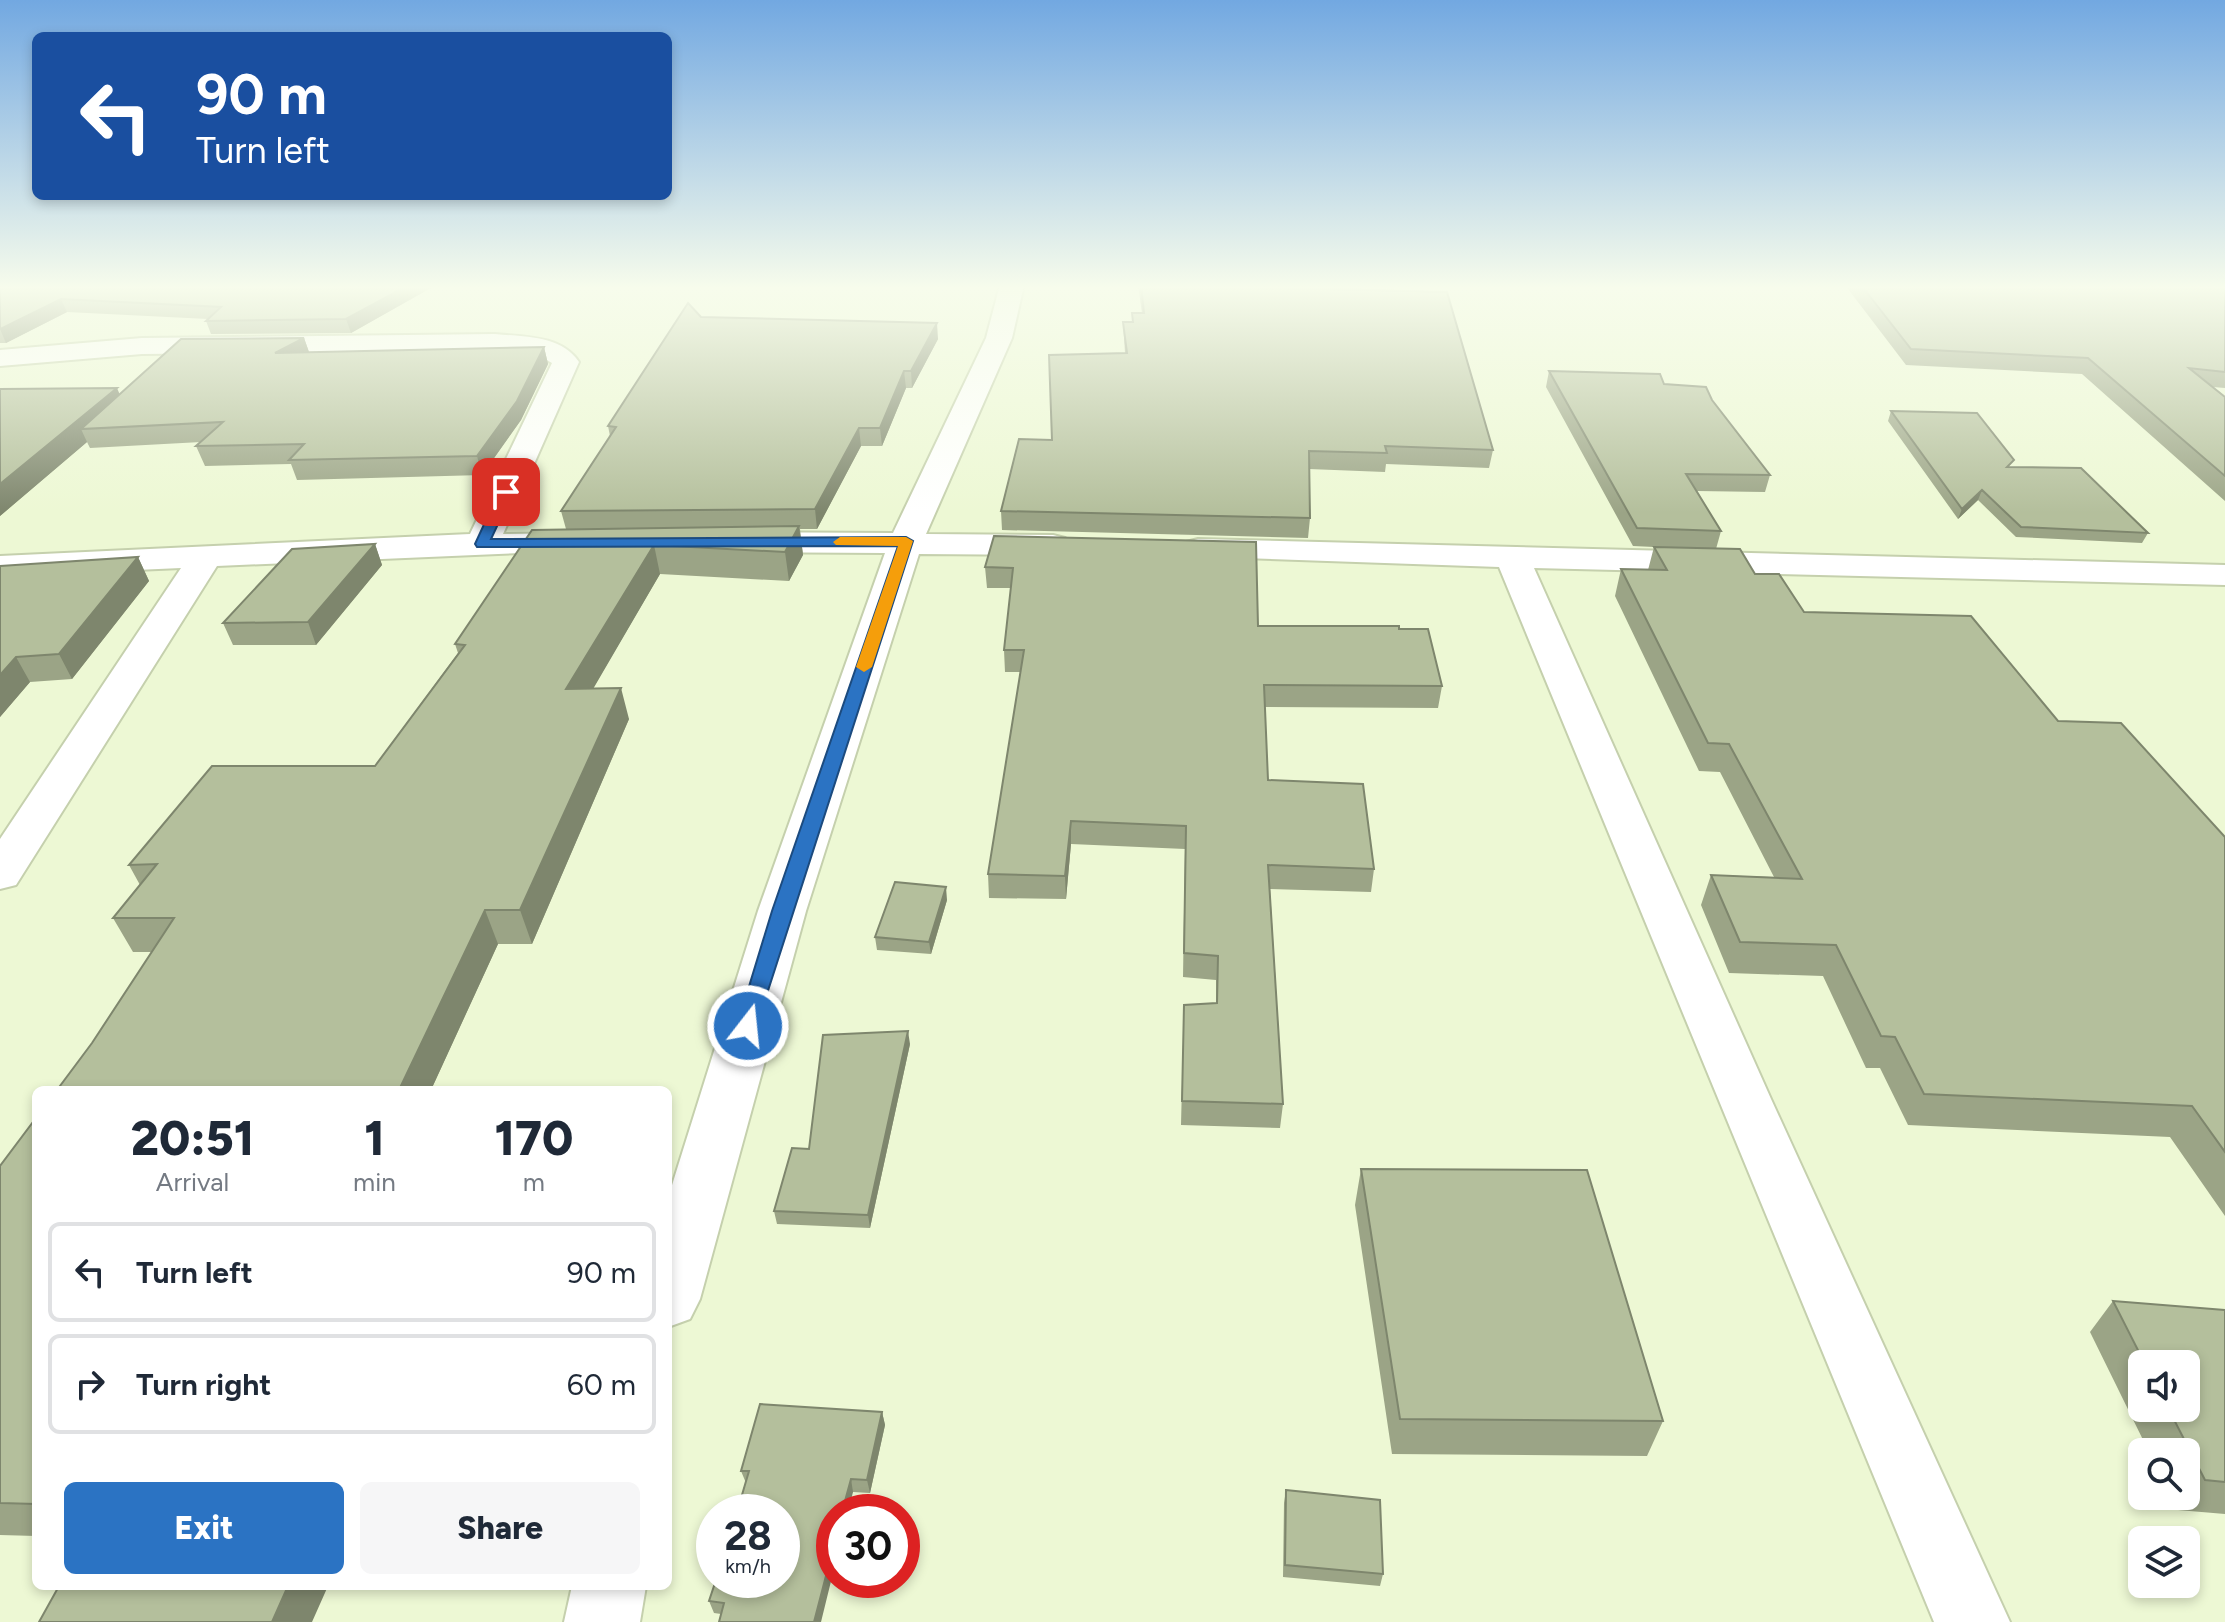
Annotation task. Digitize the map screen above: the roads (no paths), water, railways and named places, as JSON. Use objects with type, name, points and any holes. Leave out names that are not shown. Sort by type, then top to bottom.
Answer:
[{"type":"street","points":[[482,544],[565,361]]},
{"type":"street","points":[[672,1285],[782,911],[906,541],[989,361]]},
{"type":"street","points":[[718,542],[906,541],[1082,546]]},
{"type":"street","points":[[0,566],[482,544],[608,543]]},
{"type":"street","points":[[1161,548],[2225,575]]},
{"type":"street","points":[[0,874],[206,556]]},
{"type":"street","points":[[1512,557],[1743,1099],[1972,1622]]},
{"type":"street","points":[[602,1622],[608,1590]]}]
